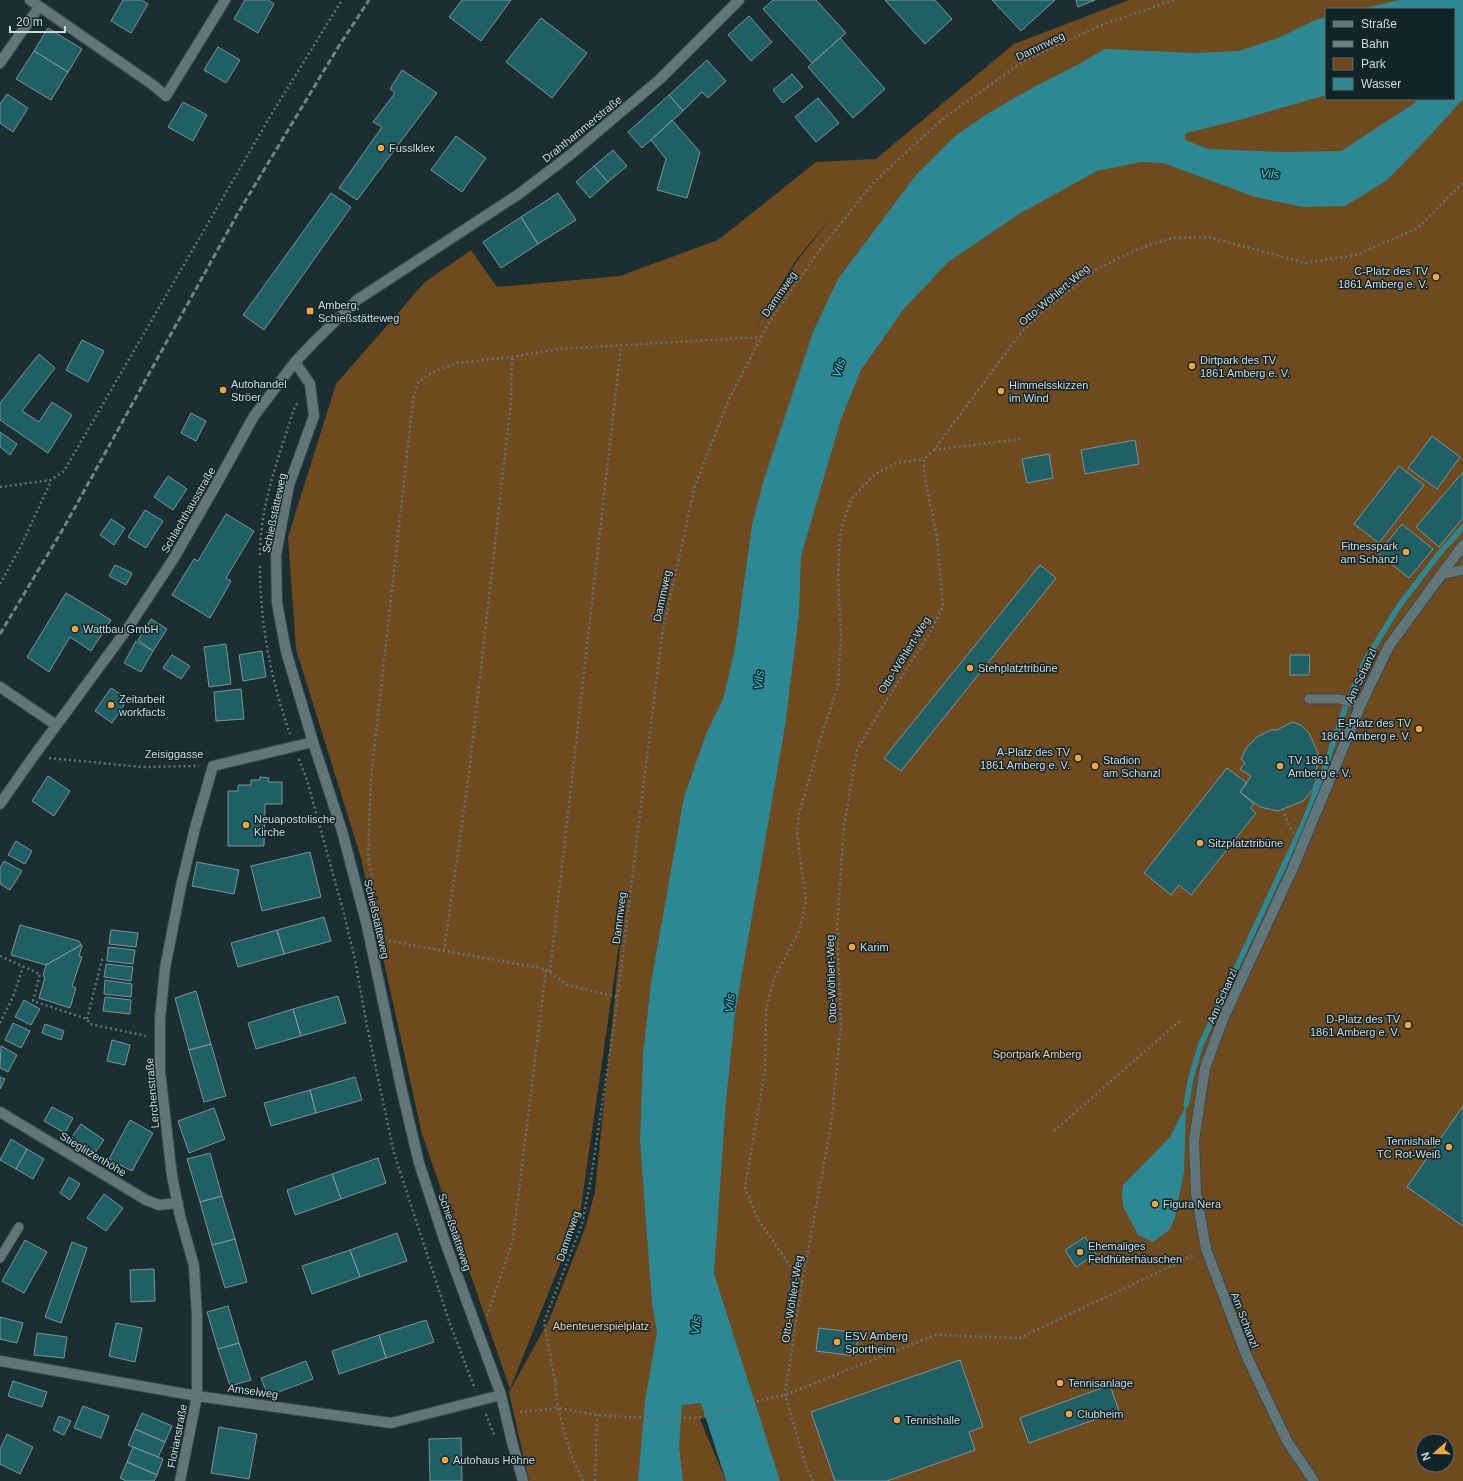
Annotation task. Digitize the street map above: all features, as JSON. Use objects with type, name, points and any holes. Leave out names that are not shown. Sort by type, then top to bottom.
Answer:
[{"type":"street","points":[[30,0],[153,85],[166,96],[225,0]]},
{"type":"street","name":"Drahthammerstraße","points":[[423,256],[518,194],[570,154],[659,80],[739,0]]},
{"type":"street","points":[[0,63],[39,7]]},
{"type":"street","name":"Schlachthausstraße","points":[[0,804],[32,756],[128,628],[174,558],[254,416],[295,362],[357,300],[423,256]]},
{"type":"street","name":"Schießstätteweg","points":[[295,362],[310,384],[314,416],[289,486],[276,555],[277,603],[286,651],[313,742],[342,831],[367,926],[401,1087],[419,1163],[444,1239],[501,1395],[524,1481]]},
{"type":"street","name":"Am Schanzl","points":[[1314,1481],[1287,1441],[1247,1357],[1206,1249],[1196,1193],[1194,1140],[1205,1068],[1223,1020],[1293,868],[1361,704],[1389,646],[1463,545]]},
{"type":"street","points":[[0,687],[56,725]]},
{"type":"street","name":"Zeisiggasse","points":[[213,766],[313,742]]},
{"type":"street","name":"Lerchenstraße","points":[[197,1396],[197,1316],[194,1266],[172,1176],[160,1071],[160,1019],[165,968],[181,886],[195,828],[213,766]]},
{"type":"street","name":"Stieglitzenhöhe","points":[[0,1112],[146,1200],[159,1205],[178,1203]]},
{"type":"street","name":"Amselweg","points":[[0,1361],[197,1396],[391,1423],[501,1395]]},
{"type":"street","name":"Florianstraße","points":[[180,1481],[197,1396]]},
{"type":"lane","points":[[1440,575],[1463,570]]},
{"type":"lane","points":[[1309,699],[1339,699],[1361,704]]},
{"type":"lane","points":[[0,1258],[19,1227]]},
{"type":"path","points":[[0,487],[51,480],[64,471],[271,115],[342,0]]},
{"type":"path","name":"Dammweg","points":[[583,1481],[571,1455],[558,1408],[555,1382],[544,1322],[582,1224],[591,1178],[618,997],[662,635],[695,486],[730,397],[768,324],[821,248],[874,182],[944,118],[1022,62],[1099,26],[1174,0]]},
{"type":"path","name":"Otto-Wöhlert-Weg","points":[[813,1481],[807,1469],[785,1395],[802,1283],[831,1126],[841,1024],[837,927],[844,826],[857,750],[884,704],[931,631],[943,606],[937,537],[924,473],[924,459],[934,450],[1019,335],[1046,309],[1095,270],[1138,249],[1172,238],[1208,237],[1306,263],[1356,255],[1418,228],[1463,182]]},
{"type":"path","points":[[376,902],[368,856],[371,778],[413,400],[418,382],[431,373],[458,363],[512,357],[558,349],[761,337]]},
{"type":"path","points":[[550,972],[621,346]]},
{"type":"path","points":[[444,951],[472,750],[511,402],[512,357]]},
{"type":"path","points":[[934,450],[1020,439]]},
{"type":"path","points":[[802,1283],[757,1218],[745,1187],[765,1070],[766,1011],[773,981],[800,929],[806,901],[797,834],[799,814],[821,737],[838,687],[841,635],[838,578],[840,533],[851,499],[875,474],[896,463],[924,459]]},
{"type":"path","points":[[0,584],[20,548],[51,480]]},
{"type":"path","name":"Zeisiggasse","points":[[32,756],[142,767],[213,766]]},
{"type":"path","points":[[1283,809],[1292,832]]},
{"type":"path","points":[[382,933],[384,940],[546,969],[567,986],[618,997]]},
{"type":"path","points":[[0,956],[40,974],[33,1001],[87,1019],[90,1024],[135,1035]]},
{"type":"path","points":[[87,1019],[103,956]]},
{"type":"path","points":[[0,1023],[13,997],[23,967]]},
{"type":"path","points":[[478,1330],[486,1319],[513,1240],[546,969]]},
{"type":"path","points":[[1054,1131],[1182,1019]]},
{"type":"path","points":[[505,1413],[558,1408],[628,1417],[697,1418],[785,1395],[935,1335],[1020,1338],[1206,1249]]},
{"type":"path","points":[[555,1382],[559,1379]]},
{"type":"path","points":[[595,1481],[597,1414]]},
{"type":"green space","name":"Sportpark Amberg","points":[[1129,0],[1463,0],[1463,1481],[779,1481],[754,1404],[700,1419],[726,1481],[529,1481],[509,1392],[549,1320],[586,1226],[595,1191],[623,917],[580,1214],[510,1389],[422,1134],[361,858],[296,649],[288,537],[336,384],[425,282],[471,250],[497,287],[620,276],[718,240],[816,162],[876,159],[1014,44]],"holes":[[[834,214],[797,261],[752,333],[796,260]]]},
{"type":"water","name":"Vils","points":[[1399,0],[1463,0],[1463,99],[1386,181],[1345,206],[1303,207],[1255,197],[1163,163],[1141,162],[1097,171],[1019,214],[947,263],[903,310],[861,370],[841,419],[801,556],[799,614],[785,726],[735,1014],[726,1101],[714,1274],[780,1481],[726,1481],[701,1403],[682,1405],[679,1447],[683,1481],[638,1481],[645,1401],[657,1332],[652,1303],[640,1141],[643,1056],[651,983],[684,797],[706,734],[723,699],[735,649],[752,525],[764,479],[813,332],[838,279],[916,175],[955,136],[987,114],[1105,49],[1194,53],[1239,51],[1278,38],[1313,21],[1325,17],[1325,95],[1243,119],[1186,133],[1185,140],[1208,149],[1285,152],[1341,151],[1415,103],[1417,100],[1455,100],[1455,8],[1365,8]]},
{"type":"water","points":[[1186,1105],[1184,1172],[1175,1218],[1169,1230],[1153,1242],[1138,1235],[1123,1206],[1123,1185],[1170,1137]]},
{"type":"building","points":[[123,0],[141,0],[148,4],[131,33],[111,21]]},
{"type":"building","points":[[245,0],[268,0],[274,4],[258,33],[234,19]]},
{"type":"building","points":[[462,0],[511,0],[481,41],[449,17]]},
{"type":"building","points":[[773,0],[816,0],[846,33],[812,63],[763,9]]},
{"type":"building","points":[[885,0],[935,0],[952,19],[925,44]]},
{"type":"building","points":[[992,0],[1055,0],[1021,31]]},
{"type":"building","points":[[1076,0],[1095,0],[1078,7]]},
{"type":"building","points":[[749,16],[772,42],[751,61],[728,35]]},
{"type":"building","points":[[541,18],[587,53],[552,98],[506,62]]},
{"type":"building","points":[[48,28],[82,49],[68,72],[34,51]]},
{"type":"building","points":[[840,38],[885,89],[853,118],[808,67]]},
{"type":"building","points":[[218,47],[240,60],[226,83],[204,70]]},
{"type":"building","points":[[34,51],[68,72],[51,100],[16,79]]},
{"type":"building","points":[[707,60],[726,81],[708,98],[702,92],[683,111],[669,95]]},
{"type":"building","points":[[402,70],[437,93],[357,200],[339,188],[382,127],[373,122],[395,93],[390,89]]},
{"type":"building","points":[[792,74],[803,87],[783,103],[773,90]]},
{"type":"building","points":[[7,94],[28,108],[13,132],[0,123],[0,104]]},
{"type":"building","points":[[669,95],[683,111],[642,148],[628,132]]},
{"type":"building","points":[[818,98],[839,123],[816,142],[795,117]]},
{"type":"building","points":[[183,102],[207,115],[193,141],[168,127]]},
{"type":"building","points":[[672,120],[700,152],[687,198],[657,190],[666,159],[651,140]]},
{"type":"building","points":[[456,136],[486,158],[462,192],[431,170]]},
{"type":"building","points":[[613,150],[627,166],[608,182],[594,166]]},
{"type":"building","points":[[594,166],[608,182],[590,198],[576,182]]},
{"type":"building","points":[[331,193],[351,207],[264,330],[243,315]]},
{"type":"building","points":[[558,193],[576,220],[538,244],[521,217]]},
{"type":"building","points":[[521,217],[538,244],[501,268],[483,242]]},
{"type":"building","points":[[82,340],[104,351],[88,382],[66,370]]},
{"type":"building","points":[[39,354],[55,368],[22,411],[39,422],[52,402],[72,415],[48,453],[0,420],[0,403]]},
{"type":"building","points":[[191,413],[206,421],[196,441],[181,433]]},
{"type":"building","points":[[0,432],[17,444],[10,455],[0,447]]},
{"type":"building","points":[[1432,436],[1460,457],[1437,489],[1408,468]]},
{"type":"building","points":[[1135,440],[1139,464],[1085,474],[1081,450]]},
{"type":"building","points":[[1049,454],[1053,478],[1027,483],[1022,459]]},
{"type":"building","points":[[1399,466],[1424,485],[1379,543],[1354,524]]},
{"type":"building","points":[[1463,472],[1463,518],[1439,547],[1416,527]]},
{"type":"building","points":[[168,476],[187,489],[173,510],[154,497]]},
{"type":"building","points":[[145,510],[163,521],[146,548],[128,537]]},
{"type":"building","points":[[226,514],[254,531],[226,578],[231,581],[210,618],[172,595],[194,559],[198,561]]},
{"type":"building","points":[[111,519],[125,528],[114,545],[100,535]]},
{"type":"building","points":[[1402,524],[1433,549],[1409,578],[1378,553]]},
{"type":"building","points":[[115,565],[132,573],[126,585],[109,576]]},
{"type":"building","name":"Stehplatztribüne","points":[[1040,565],[1056,578],[901,771],[884,758]]},
{"type":"building","name":"Wattbau GmbH","points":[[66,593],[111,620],[91,651],[70,637],[49,672],[27,657]]},
{"type":"building","points":[[151,619],[167,629],[153,651],[138,640]]},
{"type":"building","points":[[136,641],[153,651],[141,672],[124,663]]},
{"type":"building","points":[[226,644],[231,684],[209,687],[204,647]]},
{"type":"building","points":[[262,651],[266,677],[243,681],[239,655]]},
{"type":"building","points":[[172,655],[190,666],[181,679],[163,668]]},
{"type":"building","points":[[1290,655],[1310,655],[1309,675],[1290,675]]},
{"type":"building","name":"Zeitarbeit workfacts","points":[[111,688],[128,699],[112,723],[95,711]]},
{"type":"building","points":[[241,689],[244,719],[216,721],[214,692]]},
{"type":"building","name":"TV 1861 Amberg e. V.","points":[[1292,722],[1301,725],[1309,733],[1318,753],[1316,780],[1313,790],[1303,801],[1278,811],[1260,807],[1240,792],[1251,776],[1240,769],[1245,763],[1241,759],[1247,747],[1257,737],[1271,730],[1277,730]]},
{"type":"building","name":"Sitzplatztribüne","points":[[1227,768],[1247,783],[1240,792],[1254,804],[1250,808],[1256,813],[1191,895],[1179,885],[1171,895],[1144,873]]},
{"type":"building","points":[[48,776],[70,791],[54,816],[32,801]]},
{"type":"building","name":"Neuapostolische Kirche","points":[[260,777],[269,778],[268,782],[282,782],[282,804],[265,804],[264,846],[228,846],[228,791],[238,791],[238,785],[251,785],[251,780],[260,780]]},
{"type":"building","points":[[16,841],[32,851],[25,864],[8,855]]},
{"type":"building","points":[[310,852],[321,897],[262,911],[251,866]]},
{"type":"building","points":[[4,861],[22,871],[10,890],[0,884],[0,868]]},
{"type":"building","points":[[197,862],[239,870],[234,894],[192,886]]},
{"type":"building","points":[[324,917],[331,941],[284,954],[277,930]]},
{"type":"building","points":[[20,925],[79,941],[81,945],[46,965],[11,955]]},
{"type":"building","points":[[111,930],[138,933],[136,947],[109,944]]},
{"type":"building","points":[[277,930],[284,954],[238,967],[231,943]]},
{"type":"building","points":[[81,945],[79,956],[82,957],[72,986],[76,988],[70,1008],[39,998],[45,977],[43,976],[46,965]]},
{"type":"building","points":[[108,947],[135,950],[133,964],[107,961]]},
{"type":"building","points":[[106,964],[133,967],[131,981],[104,977]]},
{"type":"building","points":[[105,980],[132,984],[131,997],[104,994]]},
{"type":"building","points":[[196,991],[211,1044],[189,1050],[175,998]]},
{"type":"building","points":[[338,996],[346,1023],[301,1036],[293,1009]]},
{"type":"building","points":[[105,997],[131,1000],[130,1014],[103,1011]]},
{"type":"building","points":[[24,1000],[40,1009],[31,1025],[15,1017]]},
{"type":"building","points":[[293,1009],[301,1036],[256,1049],[248,1023]]},
{"type":"building","points":[[13,1023],[30,1031],[21,1048],[5,1040]]},
{"type":"building","points":[[45,1024],[64,1031],[61,1040],[42,1033]]},
{"type":"building","points":[[112,1040],[130,1045],[125,1065],[107,1061]]},
{"type":"building","points":[[211,1044],[226,1096],[204,1102],[189,1050]]},
{"type":"building","points":[[1,1046],[17,1055],[8,1072],[0,1068]]},
{"type":"building","points":[[0,1077],[5,1079],[0,1089]]},
{"type":"building","points":[[355,1077],[362,1100],[316,1113],[310,1090]]},
{"type":"building","points":[[310,1090],[316,1113],[271,1126],[264,1103]]},
{"type":"building","name":"Tennishalle TC Rot-Weiß","points":[[1463,1106],[1463,1226],[1407,1187]]},
{"type":"building","points":[[52,1107],[73,1118],[65,1133],[44,1121]]},
{"type":"building","points":[[214,1108],[225,1139],[189,1153],[178,1121]]},
{"type":"building","points":[[130,1120],[153,1133],[132,1171],[109,1159]]},
{"type":"building","points":[[81,1124],[104,1140],[94,1154],[71,1138]]},
{"type":"building","points":[[11,1139],[27,1149],[16,1169],[0,1160]]},
{"type":"building","points":[[27,1149],[44,1159],[33,1179],[16,1169]]},
{"type":"building","points":[[210,1153],[222,1196],[200,1202],[187,1159]]},
{"type":"building","points":[[378,1158],[386,1183],[341,1199],[332,1174]]},
{"type":"building","points":[[332,1174],[341,1199],[295,1215],[287,1190]]},
{"type":"building","points":[[69,1177],[80,1184],[70,1200],[60,1193]]},
{"type":"building","points":[[104,1194],[123,1208],[106,1231],[87,1218]]},
{"type":"building","points":[[222,1196],[235,1239],[212,1245],[200,1202]]},
{"type":"building","points":[[397,1233],[407,1261],[360,1277],[350,1250]]},
{"type":"building","name":"Ehemaliges Feldhüterhäuschen","points":[[1085,1237],[1096,1254],[1076,1267],[1065,1250]]},
{"type":"building","points":[[235,1239],[247,1282],[225,1288],[212,1245]]},
{"type":"building","points":[[25,1240],[47,1252],[24,1293],[2,1281]]},
{"type":"building","points":[[72,1242],[87,1248],[61,1323],[45,1317]]},
{"type":"building","points":[[350,1250],[360,1277],[312,1294],[302,1266]]},
{"type":"building","points":[[154,1269],[155,1301],[131,1302],[130,1270]]},
{"type":"building","points":[[228,1306],[239,1343],[218,1349],[207,1312]]},
{"type":"building","points":[[0,1317],[23,1323],[17,1343],[0,1339]]},
{"type":"building","points":[[426,1320],[434,1342],[386,1358],[379,1335]]},
{"type":"building","points":[[116,1323],[142,1328],[135,1362],[109,1356]]},
{"type":"building","name":"ESV Amberg Sportheim","points":[[819,1328],[858,1333],[856,1356],[816,1351]]},
{"type":"building","points":[[37,1333],[67,1337],[64,1358],[34,1355]]},
{"type":"building","points":[[379,1335],[386,1358],[339,1374],[332,1351]]},
{"type":"building","points":[[239,1343],[251,1380],[230,1386],[218,1349]]},
{"type":"building","name":"Tennishalle","points":[[960,1360],[983,1427],[969,1432],[975,1450],[887,1481],[835,1481],[811,1412]]},
{"type":"building","points":[[306,1361],[313,1379],[268,1396],[261,1378]]},
{"type":"building","points":[[13,1381],[47,1392],[42,1407],[8,1396]]},
{"type":"building","name":"Clubheim","points":[[1110,1385],[1119,1411],[1029,1443],[1020,1418]]},
{"type":"building","points":[[83,1406],[109,1416],[101,1438],[74,1428]]},
{"type":"building","points":[[142,1413],[172,1426],[165,1442],[135,1429]]},
{"type":"building","points":[[59,1416],[71,1421],[64,1435],[53,1430]]},
{"type":"building","points":[[219,1427],[257,1434],[249,1479],[211,1473]]},
{"type":"building","points":[[135,1429],[165,1442],[158,1457],[128,1445]]},
{"type":"building","points":[[7,1434],[33,1447],[20,1474],[0,1464],[0,1449]]},
{"type":"building","name":"Autohaus Höhne","points":[[461,1438],[462,1481],[430,1481],[429,1439]]},
{"type":"building","points":[[133,1447],[163,1459],[157,1475],[127,1462]]},
{"type":"building","points":[[127,1462],[157,1475],[154,1481],[126,1481],[120,1478]]},
{"type":"waterway","points":[[1186,1105],[1191,1077],[1201,1044],[1305,820],[1344,711],[1365,661],[1399,606],[1438,555],[1463,527]]},
{"type":"railway","points":[[0,634],[63,529],[238,213],[337,49],[369,0]]},
{"type":"place","name":"Fusslklex","points":[[381,148]]},
{"type":"place","name":"C-Platz des TV 1861 Amberg e. V.","points":[[1436,277]]},
{"type":"place","name":"Amberg, Schießstätteweg","points":[[310,311]]},
{"type":"place","name":"Dirtpark des TV 1861 Amberg e. V.","points":[[1192,366]]},
{"type":"place","name":"Autohandel Ströer","points":[[223,390]]},
{"type":"place","name":"Himmelsskizzen im Wind","points":[[1001,391]]},
{"type":"place","name":"Fitnesspark am Schanzl","points":[[1406,552]]},
{"type":"place","name":"Wattbau GmbH","points":[[75,629]]},
{"type":"place","name":"Stehplatztribüne","points":[[970,668]]},
{"type":"place","name":"Zeitarbeit workfacts","points":[[111,705]]},
{"type":"place","name":"E-Platz des TV 1861 Amberg e. V.","points":[[1419,729]]},
{"type":"place","name":"A-Platz des TV 1861 Amberg e. V.","points":[[1078,758]]},
{"type":"place","name":"Stadion am Schanzl","points":[[1095,766]]},
{"type":"place","name":"TV 1861 Amberg e. V.","points":[[1280,766]]},
{"type":"place","name":"Neuapostolische Kirche","points":[[246,825]]},
{"type":"place","name":"Sitzplatztribüne","points":[[1200,843]]},
{"type":"place","name":"Karim","points":[[852,947]]},
{"type":"place","name":"D-Platz des TV 1861 Amberg e. V.","points":[[1408,1025]]},
{"type":"place","name":"Tennishalle TC Rot-Weiß","points":[[1449,1147]]},
{"type":"place","name":"Figura Nera","points":[[1155,1204]]},
{"type":"place","name":"Ehemaliges Feldhüterhäuschen","points":[[1080,1252]]},
{"type":"place","name":"ESV Amberg Sportheim","points":[[837,1342]]},
{"type":"place","name":"Tennisanlage","points":[[1060,1383]]},
{"type":"place","name":"Clubheim","points":[[1069,1414]]},
{"type":"place","name":"Tennishalle","points":[[897,1420]]},
{"type":"place","name":"Autohaus Höhne","points":[[445,1460]]},
{"type":"park label","name":"Abenteuerspielplatz","points":[[601,1326]]}]
